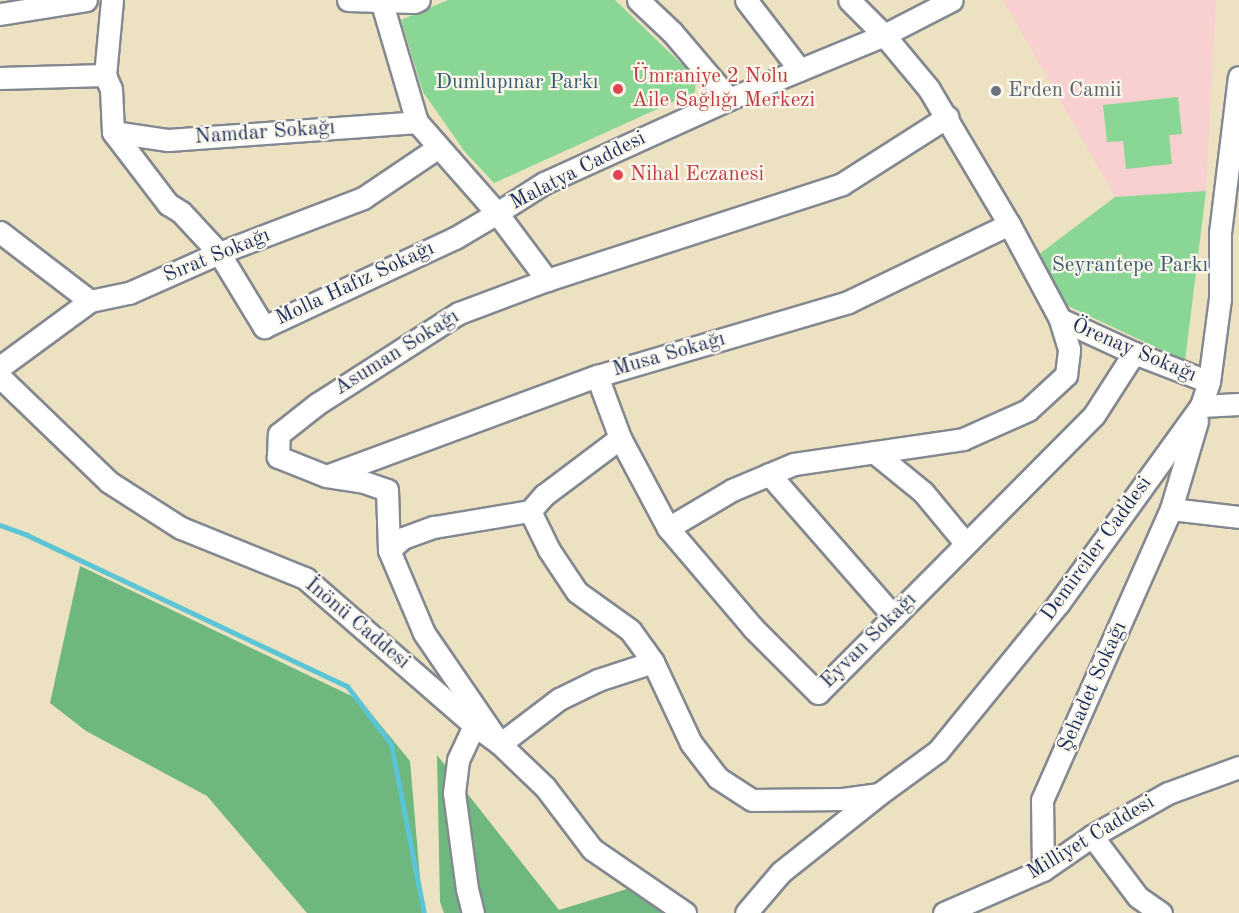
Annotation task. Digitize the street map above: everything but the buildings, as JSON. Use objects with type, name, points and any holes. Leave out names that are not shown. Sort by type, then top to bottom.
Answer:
[{"type":"street","points":[[0,14],[86,0]]},
{"type":"street","points":[[112,0],[105,75],[111,89],[113,132]]},
{"type":"street","points":[[348,0],[414,2],[419,0]]},
{"type":"street","points":[[638,0],[672,32],[729,99]]},
{"type":"street","points":[[746,0],[800,70]]},
{"type":"street","points":[[668,528],[732,490],[794,464],[963,439],[1028,410],[1066,375],[1069,349],[1060,319],[1009,224],[929,89],[884,35],[849,0]]},
{"type":"street","name":"Malatya Caddesi","points":[[381,1],[417,122],[437,148],[456,164],[497,213],[544,183],[729,99],[884,35],[952,0]]},
{"type":"street","points":[[0,78],[105,75]]},
{"type":"street","name":"Demirciler Caddesi","points":[[746,913],[781,872],[879,794],[938,751],[1058,603],[1201,406],[1209,382],[1230,280],[1220,233],[1236,117],[1239,77]]},
{"type":"street","name":"Asuman Sokağı","points":[[500,744],[429,642],[389,550],[387,489],[364,482],[326,476],[278,457],[279,434],[317,404],[459,313],[547,280],[842,184],[947,117]]},
{"type":"street","name":"Namdar Sokağı","points":[[113,132],[168,140],[417,122]]},
{"type":"street","name":"Molla Hafız Sokağı","points":[[113,132],[168,204],[181,212],[219,253],[264,327],[455,238],[497,213]]},
{"type":"street","name":"Sırat Sokağı","points":[[0,367],[90,301],[129,292],[219,253],[363,198],[437,148]]},
{"type":"street","points":[[497,213],[547,280]]},
{"type":"street","name":"Musa Sokağı","points":[[326,476],[597,376],[848,302],[1009,224]]},
{"type":"street","points":[[0,232],[90,301]]},
{"type":"street","name":"Örenay Sokağı","points":[[1060,319],[1134,353],[1209,382]]},
{"type":"street","name":"Eyvan Sokağı","points":[[597,376],[620,438],[668,528],[753,628],[818,693],[1094,415],[1134,353]]},
{"type":"street","name":"İnönü Caddesi","points":[[0,377],[109,482],[182,528],[305,578],[474,725],[500,744],[545,787],[592,849],[685,913]]},
{"type":"street","name":"Örenay Sokağı","points":[[1201,406],[1239,404]]},
{"type":"street","name":"Şehadet Sokağı","points":[[1043,870],[1042,800],[1171,509],[1201,406]]},
{"type":"street","points":[[389,550],[403,538],[434,527],[530,511],[544,495],[620,438]]},
{"type":"street","points":[[874,452],[923,492],[966,544]]},
{"type":"street","points":[[770,474],[894,617]]},
{"type":"street","points":[[1171,509],[1239,517]]},
{"type":"street","points":[[530,511],[549,550],[577,592],[630,630],[653,662],[691,743],[718,778],[752,800],[843,799],[879,794]]},
{"type":"street","points":[[500,744],[559,699],[598,680],[653,662]]},
{"type":"street","points":[[473,913],[467,890],[454,793],[458,760],[474,725]]},
{"type":"street","name":"Milliyet Caddesi","points":[[944,913],[1043,870],[1092,836],[1168,793],[1239,767]]},
{"type":"street","points":[[1092,836],[1138,897],[1161,913]]},
{"type":"shaded area","points":[[1003,0],[1216,0],[1206,191],[1115,197]]},
{"type":"green space","name":"Dumlupınar Parkı","points":[[448,0],[615,0],[696,78],[695,92],[494,183],[465,152],[423,92],[401,20]]},
{"type":"green space","points":[[1178,97],[1182,134],[1169,135],[1172,164],[1126,169],[1123,141],[1107,142],[1103,105]]},
{"type":"green space","name":"Seyrantepe Parkı","points":[[1206,191],[1185,361],[1066,305],[1034,258],[1115,197]]},
{"type":"green space","points":[[80,566],[360,700],[410,761],[423,913],[307,913],[207,796],[86,731],[50,703]]},
{"type":"green space","points":[[437,755],[559,910],[627,889],[663,913],[444,913],[440,902]]},
{"type":"waterway","points":[[0,525],[27,535],[347,686],[391,744],[424,913]]},
{"type":"place","name":"Ümraniye 2 Nolu Aile Sağlığı Merkezi","points":[[618,89]]},
{"type":"place","name":"Erden Camii","points":[[996,91]]},
{"type":"place","name":"Nihal Eczanesi","points":[[618,175]]}]
